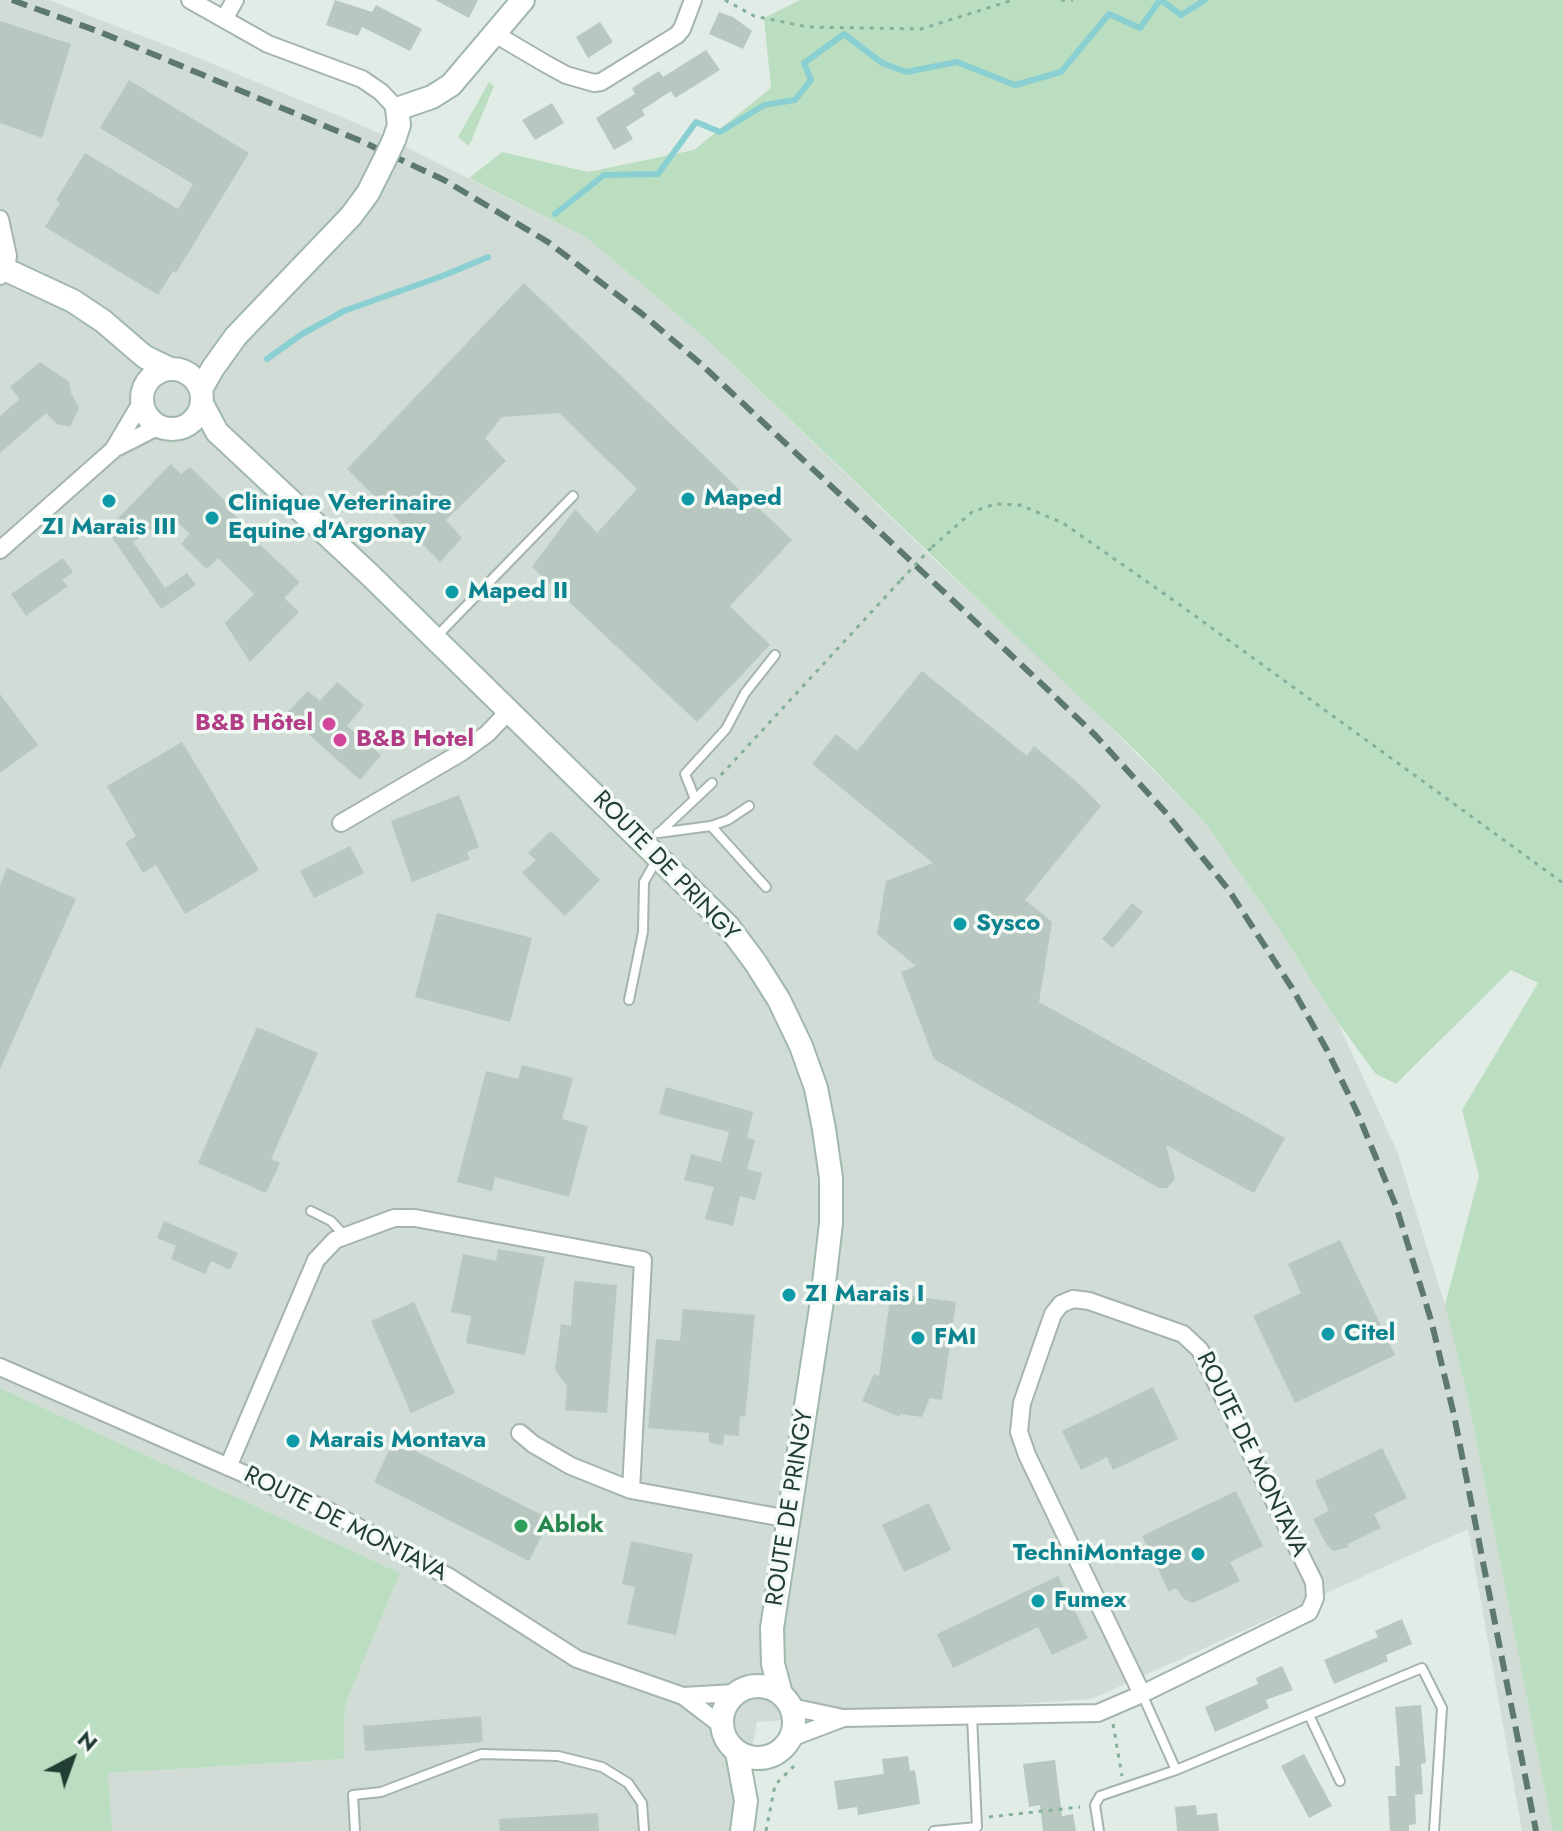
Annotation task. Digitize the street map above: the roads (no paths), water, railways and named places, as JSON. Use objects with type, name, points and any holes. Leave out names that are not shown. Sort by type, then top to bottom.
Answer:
[{"type":"street","points":[[183,427],[196,418],[213,368],[236,336],[342,227],[368,193],[399,125],[397,109],[381,92],[362,79],[268,44],[190,0]]},
{"type":"street","points":[[224,19],[235,0]]},
{"type":"street","points":[[397,109],[447,89],[523,0]]},
{"type":"street","points":[[495,34],[556,70],[594,83],[601,82],[677,35],[693,0]]},
{"type":"street","points":[[0,219],[7,241],[2,274]]},
{"type":"street","points":[[2,274],[84,308],[145,357],[194,377],[202,397]]},
{"type":"street","points":[[2,274],[88,326],[125,355],[143,394],[147,416],[159,426],[217,432]]},
{"type":"street","points":[[113,450],[155,373],[175,369],[236,336]]},
{"type":"street","name":"ROUTE DE PRINGY","points":[[202,397],[217,432],[509,711],[655,845],[728,926],[755,962],[779,1000],[801,1046],[819,1102],[831,1178],[831,1223],[772,1628],[773,1664],[786,1700]]},
{"type":"street","points":[[0,550],[113,450],[159,426]]},
{"type":"street","points":[[341,823],[462,752],[487,734],[509,711]]},
{"type":"street","points":[[228,1467],[316,1260],[325,1248],[394,1218],[415,1218],[643,1260],[631,1490]]},
{"type":"street","name":"ROUTE DE MONTAVA","points":[[786,1700],[843,1718],[1098,1713],[1142,1694],[1309,1612],[1315,1598],[1314,1582],[1196,1344],[1173,1331],[1089,1301],[1073,1299],[1061,1304],[1053,1314],[1022,1403],[1019,1432],[1027,1455],[1142,1694]]},
{"type":"street","name":"ROUTE DE MONTAVA","points":[[0,1367],[327,1510],[449,1577],[577,1659],[683,1696],[721,1725]]},
{"type":"street","points":[[520,1433],[571,1466],[631,1490],[789,1519]]},
{"type":"street","name":"ROUTE DE PRINGY","points":[[743,1690],[772,1628]]},
{"type":"street","points":[[766,1686],[786,1700],[794,1728],[784,1747],[766,1758],[750,1758],[729,1745],[721,1725],[724,1708],[743,1690],[766,1686]]},
{"type":"street","name":"ROUTE DE MONTAVA","points":[[683,1696],[743,1690]]},
{"type":"street","name":"ROUTE DE MONTAVA","points":[[791,1738],[843,1718]]},
{"type":"street","points":[[737,1752],[746,1801]]},
{"type":"street","points":[[742,1831],[746,1801],[766,1758]]},
{"type":"lane","points":[[435,638],[573,496]]},
{"type":"lane","points":[[695,799],[685,774],[726,729],[745,693],[775,655]]},
{"type":"lane","points":[[629,1000],[643,932],[644,882],[655,845],[712,783]]},
{"type":"lane","points":[[655,845],[728,820],[749,806]]},
{"type":"lane","points":[[711,826],[766,887]]},
{"type":"lane","points":[[311,1211],[331,1221],[345,1237]]},
{"type":"lane","points":[[1099,1831],[1095,1805],[1100,1796],[1176,1770],[1422,1668],[1442,1708],[1434,1831]]},
{"type":"lane","points":[[1142,1694],[1176,1770]]},
{"type":"lane","points":[[1309,1715],[1340,1781]]},
{"type":"lane","points":[[934,1831],[977,1827],[972,1716]]},
{"type":"lane","points":[[355,1831],[353,1795],[381,1792],[481,1754],[558,1756],[602,1767],[628,1783],[642,1803],[644,1831]]},
{"type":"waterway","points":[[555,214],[604,175],[658,174],[696,122],[720,132],[764,105],[795,100],[811,80],[804,63],[844,34],[882,63],[906,72],[957,62],[1015,85],[1061,72],[1109,14],[1140,28],[1160,0]]},
{"type":"waterway","points":[[1161,0],[1181,15],[1205,0]]},
{"type":"waterway","points":[[267,359],[302,334],[344,311],[488,257]]},
{"type":"railway","points":[[12,0],[100,32],[361,141],[444,180],[548,242],[641,313],[701,364],[1096,736],[1167,814],[1228,889],[1292,988],[1357,1112],[1396,1206],[1431,1320],[1454,1415],[1536,1831]]},
{"type":"place","name":"Maped","points":[[688,499]]},
{"type":"place","name":"ZI Marais III","points":[[109,501]]},
{"type":"place","name":"Clinique Veterinaire Equine d'Argonay","points":[[212,518]]},
{"type":"place","name":"Maped II","points":[[452,592]]},
{"type":"place","name":"B&B Hôtel","points":[[329,724]]},
{"type":"place","name":"B&B Hotel","points":[[340,740]]},
{"type":"place","name":"Sysco","points":[[960,924]]},
{"type":"place","name":"ZI Marais I","points":[[789,1295]]},
{"type":"place","name":"Citel","points":[[1328,1334]]},
{"type":"place","name":"FMI","points":[[918,1338]]},
{"type":"place","name":"Marais Montava","points":[[293,1441]]},
{"type":"place","name":"Ablok","points":[[521,1526]]},
{"type":"place","name":"TechniMontage","points":[[1198,1554]]},
{"type":"place","name":"Fumex","points":[[1038,1601]]}]
